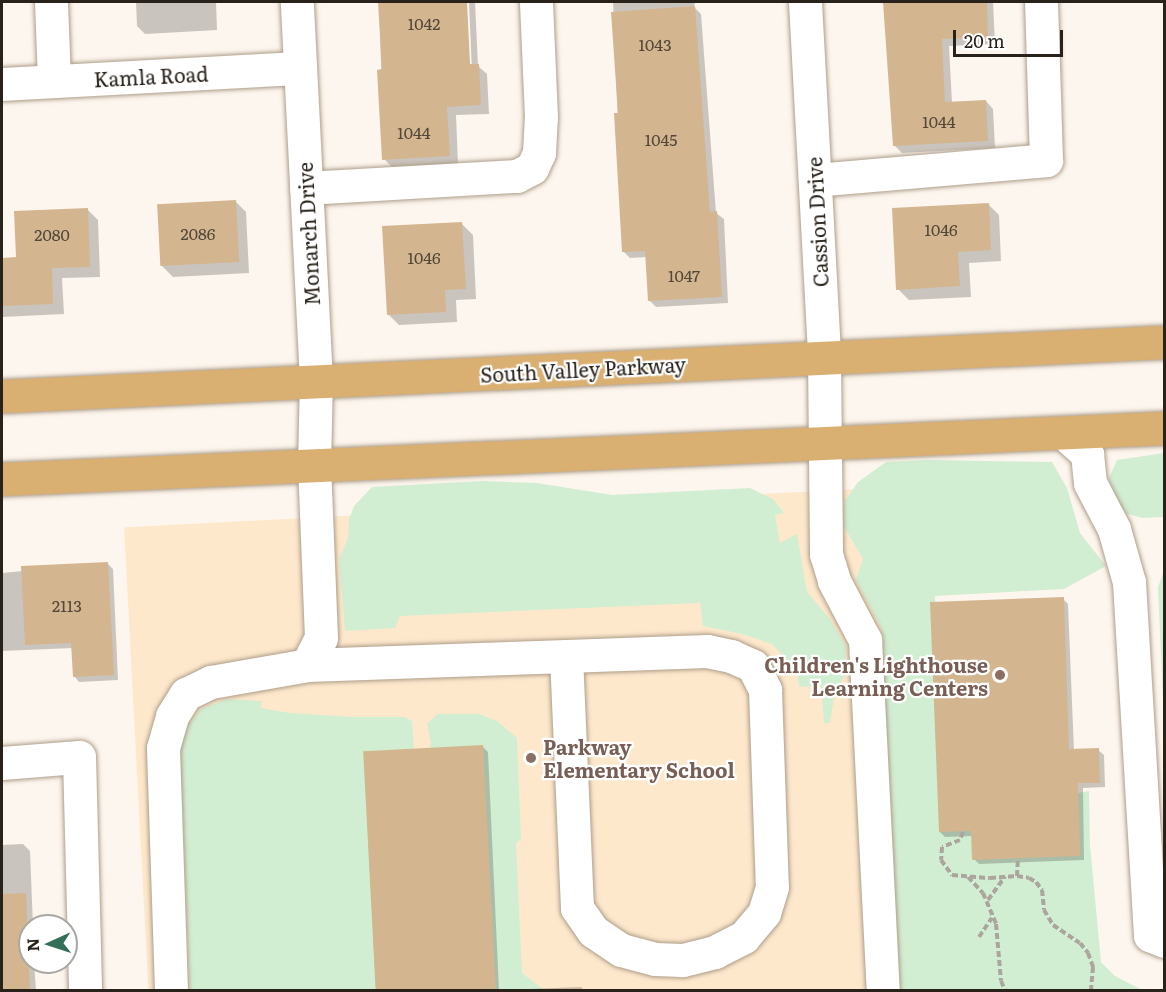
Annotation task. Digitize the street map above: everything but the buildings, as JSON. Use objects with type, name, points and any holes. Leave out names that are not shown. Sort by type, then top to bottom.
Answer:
[{"type":"main road","name":"South Valley Parkway","points":[[2,396],[1164,342]]},
{"type":"main road","points":[[2,479],[1164,428]]},
{"type":"street","points":[[51,2],[54,81]]},
{"type":"street","name":"Monarch Drive","points":[[297,2],[316,381],[314,466],[321,638],[307,665]]},
{"type":"street","points":[[306,188],[517,176],[532,168],[539,153],[541,117],[536,2]]},
{"type":"street","name":"Cassion Drive","points":[[805,2],[824,358],[823,443],[826,554],[834,581],[866,640],[883,990]]},
{"type":"street","points":[[815,180],[1046,160],[1041,2]]},
{"type":"street","name":"Kamla Road","points":[[2,84],[300,68]]},
{"type":"street","points":[[1065,434],[1087,454],[1090,483],[1114,529],[1129,582],[1150,935],[1164,941]]},
{"type":"street","points":[[171,990],[163,748],[172,716],[186,694],[211,682],[307,665],[707,651],[731,656],[753,666],[765,690],[772,887],[764,913],[744,937],[715,952],[682,960],[655,959],[621,950],[593,931],[577,908],[566,656]]},
{"type":"street","points":[[2,763],[79,757],[85,990]]},
{"type":"path","points":[[963,832],[960,840],[942,846],[941,860],[952,875],[1017,876],[1036,882],[1042,890],[1044,910],[1053,926],[1080,944],[1088,953],[1093,967],[1091,990]]},
{"type":"path","points":[[1017,876],[1018,858]]},
{"type":"path","points":[[988,901],[1005,876]]},
{"type":"path","points":[[968,877],[988,901],[992,918],[996,924],[1001,981],[1005,990]]},
{"type":"path","points":[[979,937],[992,918]]},
{"type":"shaded area","name":"Parkway Elementary School","points":[[915,486],[941,990],[148,990],[124,527]]},
{"type":"green space","points":[[1164,453],[1164,541],[1163,517],[1143,518],[1127,514],[1115,501],[1109,478],[1117,460]]},
{"type":"green space","points":[[928,460],[1052,462],[1067,488],[1080,533],[1106,566],[1064,589],[935,596],[943,818],[1089,791],[1090,845],[1101,962],[1115,976],[1142,990],[899,990],[882,629],[856,580],[863,559],[840,520],[845,501],[858,482],[886,462]]},
{"type":"green space","points":[[482,481],[537,483],[612,495],[750,488],[773,499],[784,513],[775,515],[780,543],[797,534],[807,592],[830,619],[846,647],[845,676],[835,691],[830,723],[824,723],[821,686],[799,687],[797,671],[772,644],[742,634],[703,626],[700,603],[400,616],[395,628],[345,631],[339,559],[348,538],[349,520],[354,506],[372,487]]},
{"type":"green space","points":[[1164,570],[1164,725],[1158,587]]},
{"type":"green space","points":[[227,699],[262,701],[261,708],[290,713],[405,717],[412,721],[414,751],[429,751],[431,742],[427,724],[437,714],[479,714],[497,721],[517,738],[521,839],[516,843],[522,973],[544,990],[487,990],[474,752],[369,757],[378,990],[190,990],[180,758],[183,733],[201,709]]},
{"type":"place","name":"Children's Lighthouse Learning Centers","points":[[1000,675]]},
{"type":"place","name":"Parkway Elementary School","points":[[531,758]]}]
